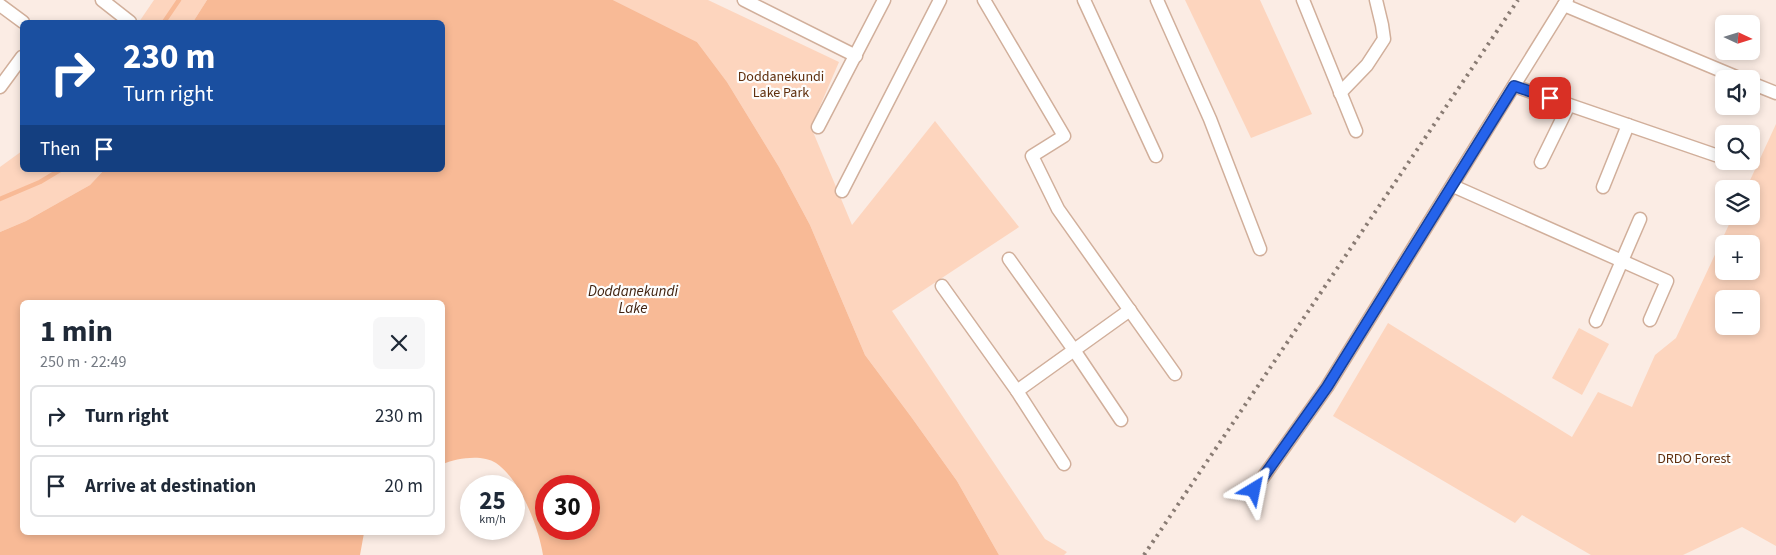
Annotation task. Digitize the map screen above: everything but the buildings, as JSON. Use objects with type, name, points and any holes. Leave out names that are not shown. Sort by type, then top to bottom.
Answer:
[{"type":"street","points":[[102,0],[127,20]]},
{"type":"street","points":[[744,0],[763,5],[856,56]]},
{"type":"street","points":[[818,127],[884,0]]},
{"type":"street","points":[[842,191],[940,0]]},
{"type":"street","points":[[984,0],[1064,136],[1032,156],[1058,209],[1175,374]]},
{"type":"street","points":[[1084,0],[1156,156]]},
{"type":"street","points":[[1157,0],[1210,119],[1260,248]]},
{"type":"street","points":[[1303,0],[1356,131]]},
{"type":"street","points":[[1340,93],[1367,65],[1384,39],[1376,0]]},
{"type":"street","points":[[1254,490],[1327,387],[1566,2],[1721,70]]},
{"type":"street","points":[[0,5],[20,20]]},
{"type":"street","points":[[0,87],[20,60]]},
{"type":"street","points":[[1514,86],[1715,155]]},
{"type":"street","points":[[1760,87],[1776,93]]},
{"type":"street","points":[[1541,162],[1569,105]]},
{"type":"street","points":[[1603,187],[1628,125]]},
{"type":"street","points":[[1453,186],[1667,281],[1650,320]]},
{"type":"street","points":[[1596,320],[1640,219]]},
{"type":"street","points":[[1009,259],[1121,420]]},
{"type":"street","points":[[942,286],[1017,392],[1064,464]]},
{"type":"street","points":[[1017,392],[1130,310]]},
{"type":"green space","points":[[154,0],[207,0],[194,20],[140,20]]},
{"type":"green space","name":"Doddanekundi Lake Park","points":[[613,0],[708,0],[839,62],[811,127],[852,225],[935,121],[1019,227],[892,311],[1045,539],[1067,552],[1064,555],[999,555],[957,481],[865,355],[810,225],[779,167],[727,82],[697,42]]},
{"type":"green space","points":[[1185,0],[1260,0],[1312,114],[1251,138]]},
{"type":"green space","name":"DRDO Forest","points":[[1776,124],[1776,546],[1742,527],[1683,555],[1591,555],[1522,515],[1515,523],[1333,416],[1388,323],[1572,437],[1598,392],[1632,407],[1655,355],[1676,338],[1715,255],[1715,280],[1760,280],[1760,235],[1724,235],[1729,225],[1760,225],[1760,180],[1750,180],[1755,170],[1760,170],[1760,159]]},
{"type":"green space","points":[[20,152],[20,172],[102,172],[90,185],[26,221],[0,232],[0,167]]},
{"type":"green space","points":[[1579,328],[1609,344],[1582,395],[1552,378]]},
{"type":"water","name":"Doddanekundi Lake","points":[[207,0],[613,0],[697,42],[727,82],[779,167],[810,225],[865,355],[957,481],[999,555],[543,555],[540,540],[600,540],[600,475],[535,475],[535,524],[525,501],[525,475],[509,475],[496,463],[484,459],[462,459],[445,463],[445,300],[20,300],[20,535],[364,535],[360,555],[0,555],[0,232],[26,221],[90,185],[102,172],[445,172],[445,20],[194,20]]},
{"type":"waterway","points":[[165,20],[179,0]]},
{"type":"waterway","points":[[0,199],[40,182],[57,172]]},
{"type":"railway","points":[[1144,555],[1518,0]]},
{"type":"route","points":[[1254,490],[1327,387],[1514,86],[1550,98]]}]
